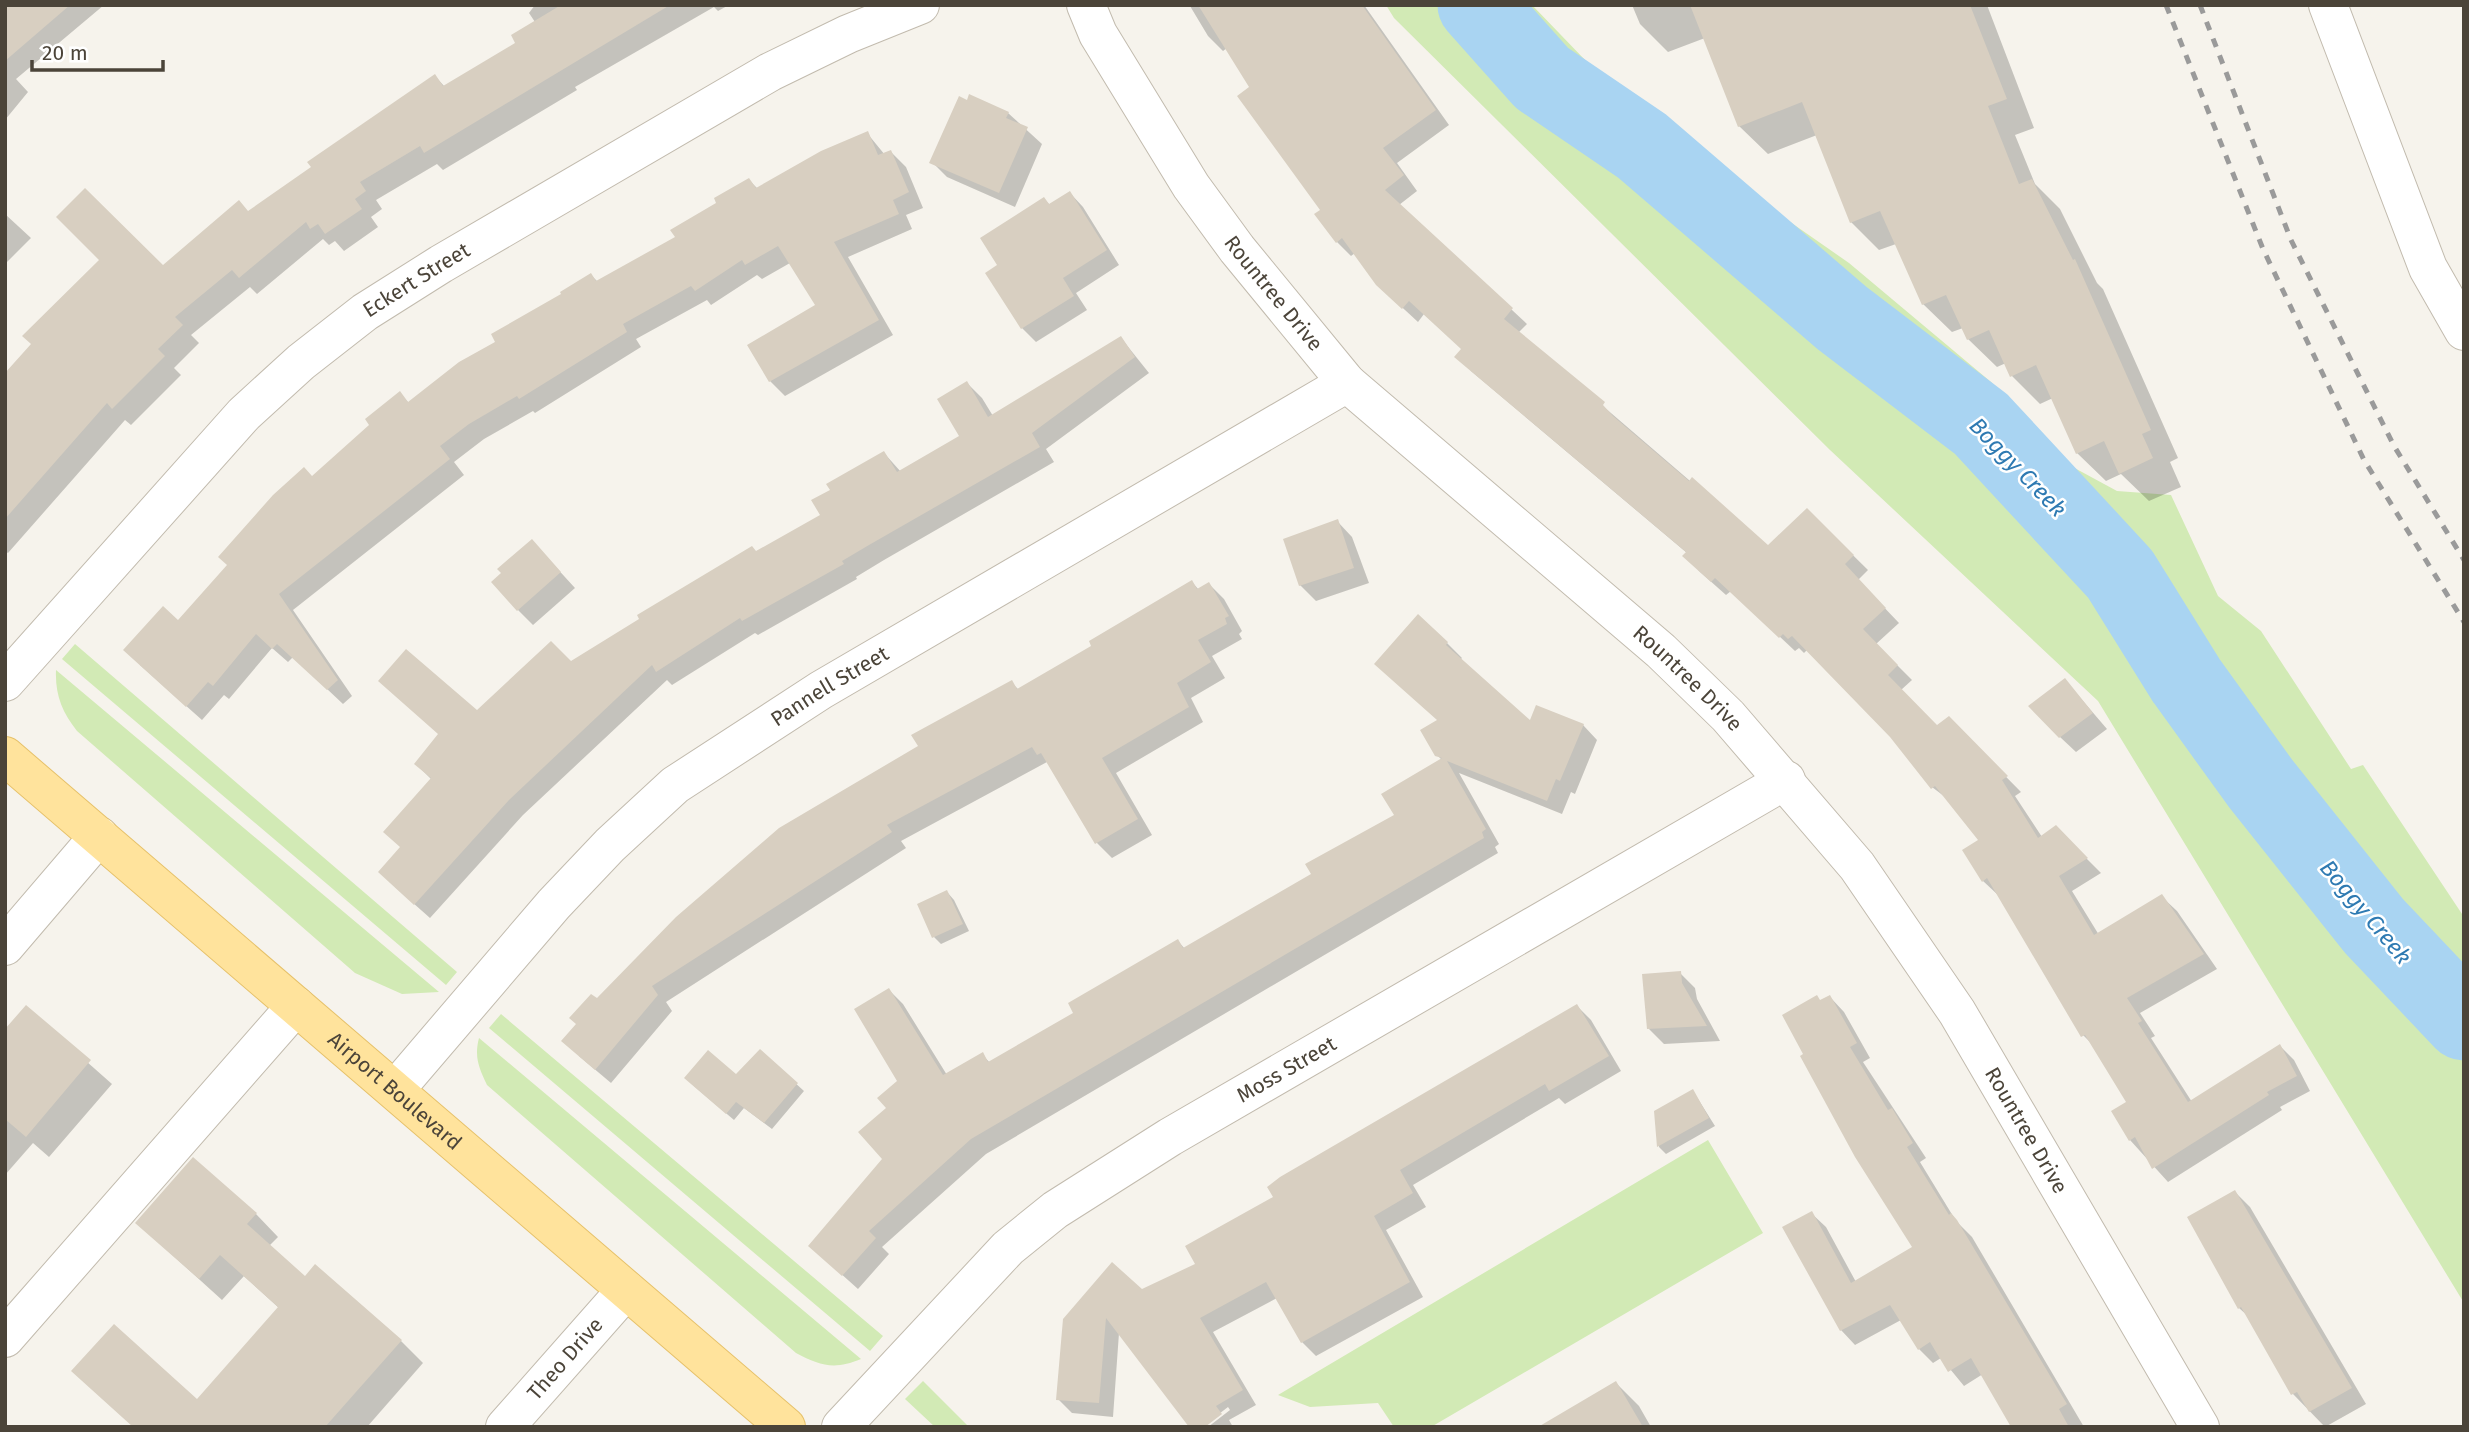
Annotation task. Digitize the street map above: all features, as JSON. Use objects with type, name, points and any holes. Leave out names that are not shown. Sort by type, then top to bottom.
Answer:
[{"type":"main road","name":"Airport Boulevard","points":[[5,756],[786,1427]]},
{"type":"street","name":"Eckert Street","points":[[5,682],[244,414],[301,362],[365,312],[441,264],[770,72],[848,34],[920,5]]},
{"type":"street","name":"Rountree Drive","points":[[1086,5],[1098,34],[1191,186],[1285,309],[1347,383],[1661,651],[1728,716],[1786,780],[1857,866],[1957,1012],[2200,1427]]},
{"type":"street","points":[[2328,5],[2428,268],[2464,331]]},
{"type":"street","name":"Pannell Street","points":[[395,1090],[554,904],[675,785],[821,690],[1347,383]]},
{"type":"street","name":"Moss Street","points":[[841,1427],[1008,1248],[1055,1210],[1170,1137],[1786,780]]},
{"type":"street","points":[[5,946],[99,836]]},
{"type":"street","points":[[5,1338],[296,1006]]},
{"type":"street","name":"Theo Drive","points":[[508,1426],[626,1290]]},
{"type":"green space","points":[[1386,5],[1532,5],[1587,62],[1684,148],[1849,263],[1991,382],[2069,465],[2117,491],[2171,495],[2218,596],[2261,631],[2351,769],[2363,765],[2464,917],[2464,1303],[2098,701],[1830,450],[1394,18]]},
{"type":"green space","points":[[75,644],[457,972],[446,985],[62,659]]},
{"type":"green space","points":[[56,670],[439,992],[402,994],[355,973],[77,731],[60,703]]},
{"type":"green space","points":[[501,1014],[883,1336],[870,1351],[489,1028]]},
{"type":"green space","points":[[479,1038],[861,1359],[843,1365],[828,1365],[796,1353],[487,1085],[478,1062]]},
{"type":"green space","points":[[1708,1140],[1763,1233],[1431,1427],[1394,1427],[1378,1403],[1310,1407],[1278,1395]]},
{"type":"green space","points":[[923,1381],[969,1427],[935,1427],[905,1399]]},
{"type":"building","points":[[5,5],[70,5],[5,61]]},
{"type":"building","points":[[561,5],[670,5],[424,153],[420,146],[360,182],[366,191],[355,199],[362,209],[325,234],[318,224],[310,229],[306,222],[239,278],[232,270],[175,317],[183,325],[158,349],[165,356],[112,409],[107,403],[5,519],[5,373],[31,344],[22,336],[99,260],[56,217],[85,188],[163,265],[239,200],[248,211],[311,167],[307,162],[435,74],[443,86],[515,43],[511,35]]},
{"type":"building","points":[[1198,5],[1362,5],[1436,110],[1383,148],[1404,175],[1385,190],[1513,308],[1504,319],[1605,402],[1603,405],[1613,416],[1689,481],[1692,477],[1768,545],[1807,508],[1854,555],[1845,564],[1886,608],[1863,629],[1898,665],[1888,675],[1937,725],[1949,716],[2008,776],[2002,780],[2038,838],[2056,825],[2088,858],[2059,876],[2094,935],[2162,894],[2204,954],[2127,998],[2142,1021],[2138,1023],[2188,1102],[2280,1044],[2297,1076],[2267,1092],[2269,1095],[2152,1169],[2135,1137],[2129,1141],[2111,1111],[2126,1102],[2085,1035],[2081,1037],[1987,878],[1982,882],[1962,850],[1978,840],[1935,786],[1931,789],[1890,737],[1792,636],[1788,639],[1783,634],[1779,638],[1715,578],[1711,582],[1682,556],[1686,552],[1454,357],[1461,349],[1409,301],[1402,309],[1376,285],[1342,238],[1336,243],[1314,214],[1320,210],[1237,96],[1249,87]]},
{"type":"building","points":[[1690,5],[1970,5],[2007,99],[1988,106],[2019,184],[2032,179],[2073,260],[2075,259],[2151,430],[2142,434],[2153,458],[2119,474],[2104,441],[2076,454],[2036,365],[2010,377],[1989,330],[1967,340],[1946,295],[1922,305],[1880,211],[1850,223],[1802,102],[1738,127]]},
{"type":"building","points":[[969,94],[1009,112],[1006,118],[1028,127],[999,193],[929,163],[959,96],[967,100]]},
{"type":"building","points":[[868,131],[878,155],[891,150],[909,192],[893,200],[899,214],[834,242],[879,320],[769,382],[747,345],[815,305],[778,246],[745,265],[742,260],[695,291],[691,286],[623,324],[627,332],[519,399],[517,396],[469,424],[440,446],[450,459],[279,594],[338,680],[327,690],[277,644],[272,649],[256,634],[213,686],[208,682],[186,707],[123,650],[163,606],[178,620],[227,565],[218,557],[273,495],[304,467],[312,476],[369,425],[365,419],[400,391],[408,402],[459,362],[495,342],[491,334],[561,294],[560,292],[591,273],[596,281],[675,237],[670,230],[716,203],[714,198],[749,178],[756,188],[821,151]]},
{"type":"building","points":[[1070,191],[1107,250],[1063,278],[1074,296],[1021,329],[985,273],[997,265],[980,238],[1044,197],[1049,204]]},
{"type":"building","points":[[1121,336],[1135,357],[1032,433],[1040,447],[842,561],[844,564],[742,621],[740,618],[656,672],[652,665],[509,800],[414,905],[378,872],[400,847],[383,832],[431,778],[414,764],[438,734],[378,681],[406,649],[477,710],[551,641],[571,661],[639,619],[637,615],[752,546],[756,551],[820,515],[811,500],[830,490],[826,484],[884,451],[897,472],[959,436],[937,399],[967,381],[988,417]]},
{"type":"building","points":[[1338,519],[1354,568],[1299,586],[1283,539]]},
{"type":"building","points":[[532,539],[561,572],[517,611],[491,582],[501,573],[497,569]]},
{"type":"building","points":[[1192,580],[1197,589],[1209,582],[1229,616],[1225,618],[1227,624],[1198,640],[1211,662],[1177,683],[1189,707],[1102,758],[1138,819],[1095,844],[1041,753],[1037,755],[1032,747],[887,825],[892,832],[652,986],[658,995],[595,1070],[561,1041],[576,1024],[569,1018],[591,994],[597,998],[676,917],[779,828],[918,746],[911,735],[1012,680],[1017,689],[1091,646],[1089,641]]},
{"type":"building","points":[[1418,614],[1448,642],[1446,645],[1530,720],[1536,705],[1584,724],[1560,781],[1556,779],[1547,801],[1447,761],[1486,829],[1482,832],[1484,838],[971,1139],[869,1231],[876,1238],[842,1276],[808,1246],[882,1159],[858,1132],[886,1108],[877,1098],[897,1081],[854,1009],[889,988],[943,1075],[983,1052],[988,1062],[1073,1013],[1068,1003],[1178,939],[1183,948],[1311,874],[1305,864],[1394,815],[1381,794],[1442,758],[1435,756],[1420,730],[1437,720],[1374,664]]},
{"type":"building","points":[[2065,678],[2093,713],[2059,738],[2028,706]]},
{"type":"building","points":[[947,890],[963,924],[932,938],[917,904]]},
{"type":"building","points":[[1681,971],[1682,983],[1707,1026],[1647,1029],[1642,974]]},
{"type":"building","points":[[1817,995],[1820,1000],[1830,995],[1857,1043],[1850,1047],[1888,1110],[1892,1108],[1913,1143],[1907,1147],[1949,1215],[1951,1213],[1957,1220],[2067,1404],[2059,1409],[2069,1427],[2011,1427],[1971,1358],[1948,1372],[1930,1342],[1918,1350],[1890,1305],[1840,1331],[1782,1227],[1812,1211],[1851,1283],[1912,1247],[1855,1157],[1800,1056],[1803,1054],[1782,1015]]},
{"type":"building","points":[[1577,1004],[1609,1056],[1549,1091],[1545,1084],[1400,1170],[1413,1193],[1374,1216],[1410,1282],[1301,1343],[1266,1282],[1200,1318],[1243,1390],[1216,1406],[1222,1414],[1205,1427],[1189,1427],[1106,1318],[1099,1403],[1056,1400],[1063,1319],[1112,1262],[1142,1289],[1195,1264],[1185,1246],[1273,1197],[1267,1187],[1280,1177]]},
{"type":"building","points":[[26,1005],[91,1060],[26,1137],[5,1119],[5,1029]]},
{"type":"building","points":[[760,1049],[798,1083],[764,1123],[736,1102],[726,1114],[684,1078],[708,1050],[736,1074]]},
{"type":"building","points":[[1693,1089],[1709,1118],[1657,1147],[1654,1111]]},
{"type":"building","points":[[193,1157],[257,1213],[247,1224],[305,1276],[315,1264],[402,1340],[325,1427],[133,1427],[71,1371],[114,1324],[197,1399],[278,1307],[220,1255],[199,1279],[135,1223]]},
{"type":"building","points":[[2235,1190],[2352,1388],[2309,1412],[2297,1392],[2291,1395],[2241,1307],[2238,1309],[2187,1217]]},
{"type":"building","points":[[1616,1381],[1643,1427],[1538,1427]]},
{"type":"waterway","name":"Boggy Creek","points":[[1477,5],[1542,78],[1642,146],[1842,318],[1981,424],[2120,574],[2186,680],[2261,784],[2374,926],[2464,1021]]},
{"type":"railway","points":[[2166,5],[2263,249],[2364,460],[2464,622]]},
{"type":"railway","points":[[2200,5],[2291,240],[2394,446],[2464,560]]}]
